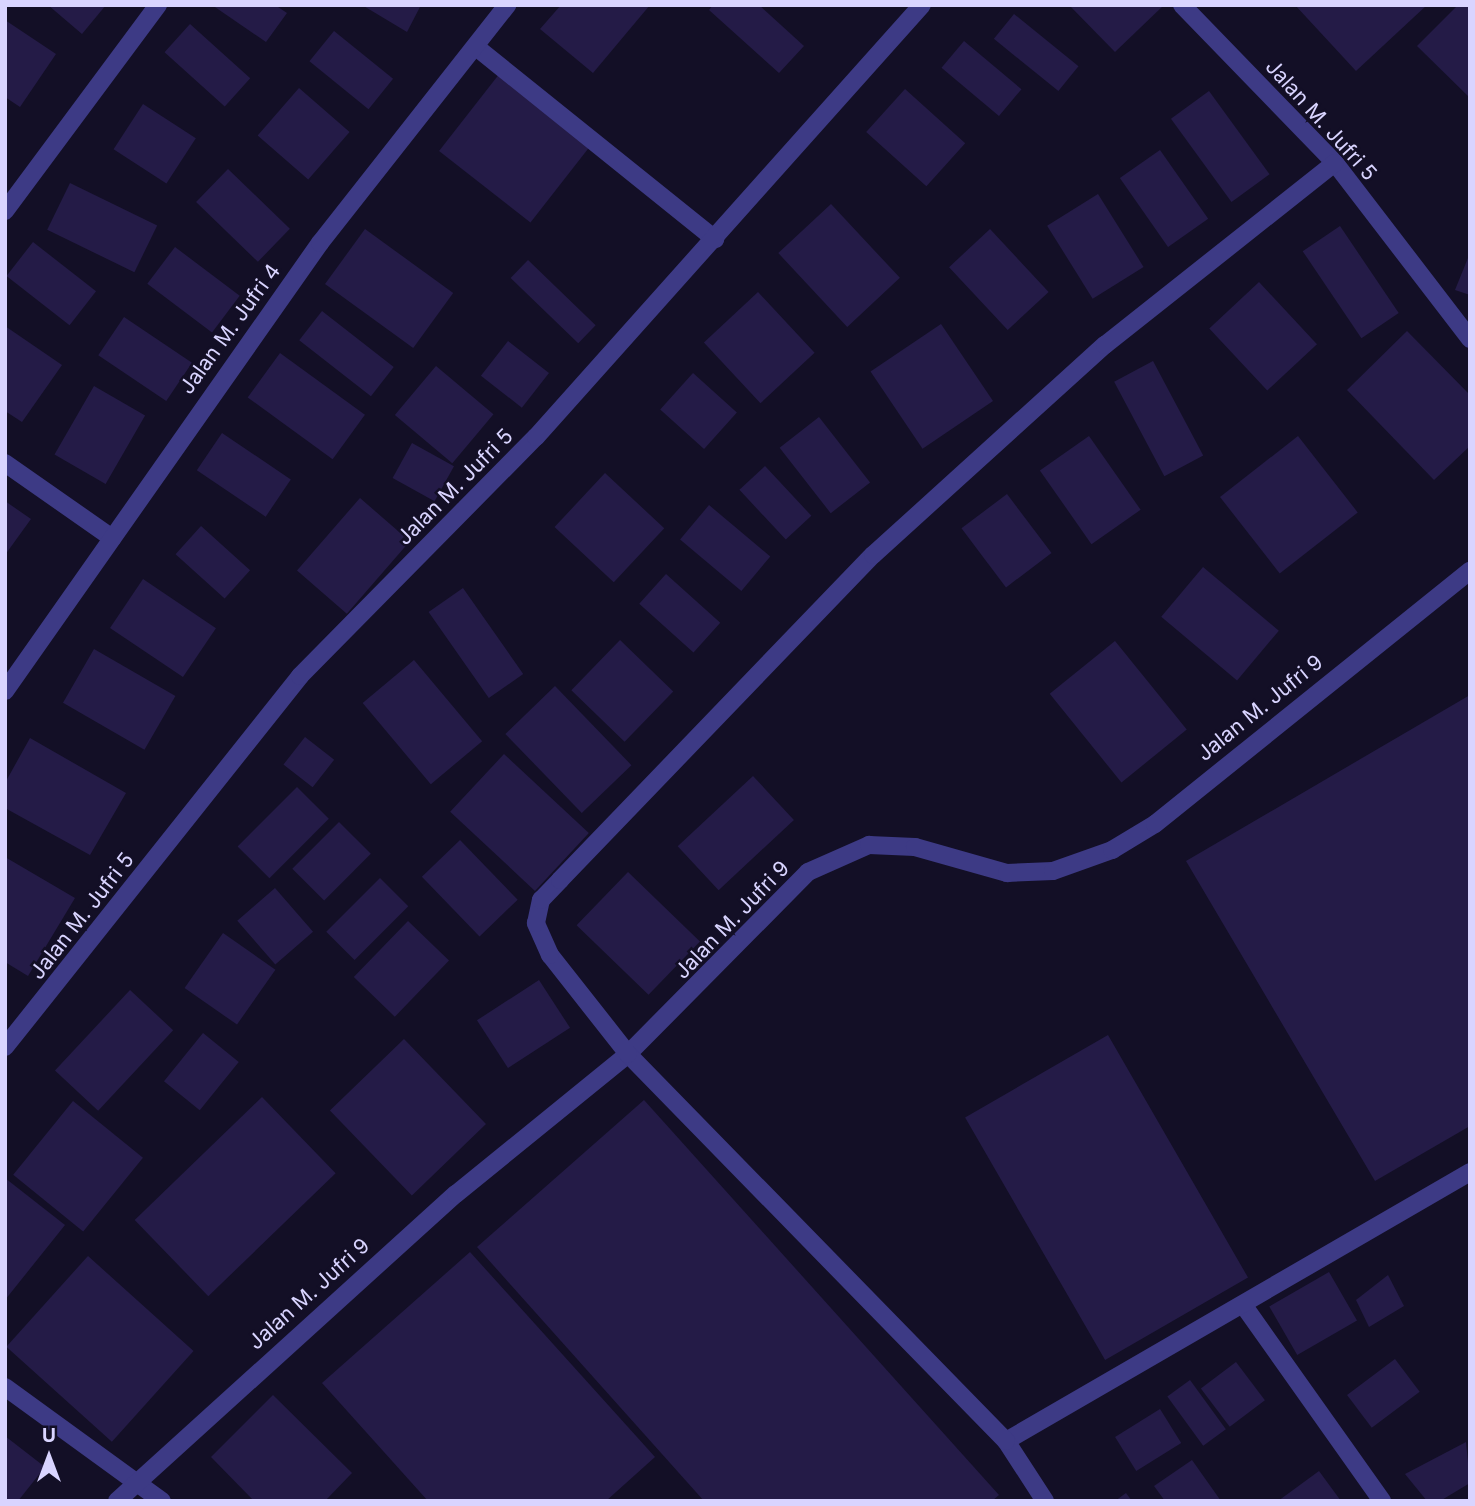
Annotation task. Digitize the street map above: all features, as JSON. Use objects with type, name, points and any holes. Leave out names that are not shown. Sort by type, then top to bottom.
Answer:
[{"type":"street","points":[[5,211],[158,5]]},
{"type":"street","name":"Jalan M. Jufri 4","points":[[5,691],[320,243],[507,5]]},
{"type":"street","name":"Jalan M. Jufri 5","points":[[5,1047],[300,676],[536,437],[922,5]]},
{"type":"street","name":"Jalan M. Jufri 5","points":[[1182,5],[1335,163],[1470,339]]},
{"type":"street","points":[[476,47],[715,239]]},
{"type":"street","points":[[1037,1497],[1006,1441],[628,1054],[550,955],[536,923],[541,900],[873,555],[1105,345],[1335,163]]},
{"type":"street","points":[[5,463],[112,538]]},
{"type":"street","name":"Jalan M. Jufri 9","points":[[117,1501],[139,1478],[456,1194],[628,1054],[808,872],[869,845],[915,847],[1007,873],[1053,871],[1112,849],[1155,824],[1470,571]]},
{"type":"street","points":[[1006,1441],[1244,1306],[1470,1172]]},
{"type":"street","points":[[1244,1306],[1382,1501]]},
{"type":"street","points":[[5,1387],[139,1478],[162,1501]]},
{"type":"building","points":[[48,5],[106,5],[82,34]]},
{"type":"building","points":[[212,5],[275,5],[287,13],[266,42]]},
{"type":"building","points":[[362,5],[421,5],[407,32]]},
{"type":"building","points":[[561,5],[650,5],[593,73],[540,29]]},
{"type":"building","points":[[713,5],[759,5],[804,46],[779,73],[709,10]]},
{"type":"building","points":[[1069,5],[1164,5],[1115,52]]},
{"type":"building","points":[[1295,5],[1427,5],[1356,71]]},
{"type":"building","points":[[1458,5],[1470,5],[1470,98],[1417,46]]},
{"type":"building","points":[[1014,14],[1079,66],[1058,91],[994,39]]},
{"type":"building","points":[[5,20],[56,54],[20,107],[5,97]]},
{"type":"building","points":[[190,24],[250,78],[225,106],[165,52]]},
{"type":"building","points":[[334,31],[393,79],[369,109],[309,61]]},
{"type":"building","points":[[964,41],[1021,89],[999,116],[942,68]]},
{"type":"building","points":[[500,73],[591,144],[530,222],[439,151]]},
{"type":"building","points":[[299,88],[350,132],[308,180],[258,136]]},
{"type":"building","points":[[905,89],[965,143],[926,186],[866,132]]},
{"type":"building","points":[[1209,91],[1270,174],[1232,202],[1171,119]]},
{"type":"building","points":[[143,104],[196,138],[166,184],[114,149]]},
{"type":"building","points":[[1160,150],[1208,219],[1168,247],[1120,178]]},
{"type":"building","points":[[228,169],[290,229],[258,262],[196,202]]},
{"type":"building","points":[[70,183],[157,226],[134,272],[47,230]]},
{"type":"building","points":[[1098,194],[1144,267],[1093,299],[1047,226]]},
{"type":"building","points":[[831,204],[900,278],[847,327],[778,253]]},
{"type":"building","points":[[1340,226],[1399,313],[1361,338],[1303,251]]},
{"type":"building","points":[[365,229],[453,293],[413,348],[325,284]]},
{"type":"building","points":[[990,229],[1049,292],[1008,330],[949,267]]},
{"type":"building","points":[[33,242],[96,291],[70,325],[7,276]]},
{"type":"building","points":[[175,247],[240,296],[212,332],[147,284]]},
{"type":"building","points":[[1470,253],[1470,295],[1455,290]]},
{"type":"building","points":[[528,260],[596,325],[578,343],[511,278]]},
{"type":"building","points":[[1259,282],[1317,344],[1267,391],[1209,328]]},
{"type":"building","points":[[758,292],[815,353],[760,403],[704,342]]},
{"type":"building","points":[[322,311],[394,367],[371,396],[299,340]]},
{"type":"building","points":[[124,317],[192,363],[166,401],[98,355]]},
{"type":"building","points":[[941,324],[993,401],[923,449],[871,372]]},
{"type":"building","points":[[5,326],[62,365],[22,422],[5,411]]},
{"type":"building","points":[[1407,331],[1470,395],[1470,446],[1434,480],[1347,390]]},
{"type":"building","points":[[508,341],[549,373],[522,408],[481,376]]},
{"type":"building","points":[[280,353],[365,415],[333,459],[248,397]]},
{"type":"building","points":[[1153,361],[1203,455],[1164,476],[1114,382]]},
{"type":"building","points":[[436,366],[493,414],[452,463],[395,415]]},
{"type":"building","points":[[693,373],[737,412],[704,449],[660,409]]},
{"type":"building","points":[[94,386],[145,416],[106,484],[54,454]]},
{"type":"building","points":[[819,417],[870,482],[831,513],[780,448]]},
{"type":"building","points":[[222,433],[291,479],[266,517],[197,470]]},
{"type":"building","points":[[1089,436],[1141,510],[1091,544],[1040,470]]},
{"type":"building","points":[[1298,436],[1358,512],[1280,573],[1220,497]]},
{"type":"building","points":[[412,443],[454,466],[435,501],[393,478]]},
{"type":"building","points":[[765,466],[811,516],[786,540],[739,490]]},
{"type":"building","points":[[605,473],[664,528],[614,582],[555,527]]},
{"type":"building","points":[[1007,494],[1052,553],[1006,587],[961,528]]},
{"type":"building","points":[[360,498],[410,541],[347,614],[297,570]]},
{"type":"building","points":[[5,501],[31,519],[5,555]]},
{"type":"building","points":[[709,505],[770,556],[741,591],[680,539]]},
{"type":"building","points":[[201,526],[250,570],[225,598],[176,554]]},
{"type":"building","points":[[1203,567],[1279,631],[1237,680],[1161,617]]},
{"type":"building","points":[[666,574],[720,623],[693,653],[639,604]]},
{"type":"building","points":[[143,579],[216,628],[183,677],[110,628]]},
{"type":"building","points":[[463,588],[523,674],[489,698],[429,612]]},
{"type":"building","points":[[620,640],[673,691],[625,742],[571,690]]},
{"type":"building","points":[[1115,641],[1187,730],[1121,782],[1050,694]]},
{"type":"building","points":[[94,649],[175,696],[144,750],[63,703]]},
{"type":"building","points":[[414,660],[482,741],[431,784],[363,703]]},
{"type":"building","points":[[555,686],[631,765],[582,813],[505,734]]},
{"type":"building","points":[[1470,695],[1470,1126],[1375,1181],[1186,861]]},
{"type":"building","points":[[305,737],[334,760],[313,787],[283,765]]},
{"type":"building","points":[[30,738],[126,793],[90,855],[5,808],[5,783]]},
{"type":"building","points":[[504,754],[589,833],[535,891],[450,812]]},
{"type":"building","points":[[753,776],[794,820],[719,890],[678,846]]},
{"type":"building","points":[[297,787],[329,819],[269,878],[238,846]]},
{"type":"building","points":[[339,822],[371,854],[324,900],[292,869]]},
{"type":"building","points":[[460,840],[518,900],[480,937],[422,877]]},
{"type":"building","points":[[5,857],[75,898],[28,976],[5,962]]},
{"type":"building","points":[[628,872],[700,941],[649,995],[577,925]]},
{"type":"building","points":[[380,878],[408,906],[355,960],[326,932]]},
{"type":"building","points":[[275,888],[313,932],[275,965],[237,921]]},
{"type":"building","points":[[408,921],[449,961],[395,1017],[354,977]]},
{"type":"building","points":[[223,933],[275,970],[237,1025],[185,988]]},
{"type":"building","points":[[539,980],[570,1028],[508,1068],[477,1020]]},
{"type":"building","points":[[130,990],[173,1030],[98,1111],[55,1070]]},
{"type":"building","points":[[203,1033],[239,1062],[200,1110],[164,1081]]},
{"type":"building","points":[[1108,1035],[1248,1277],[1105,1360],[965,1118]]},
{"type":"building","points":[[404,1039],[486,1124],[412,1195],[330,1111]]},
{"type":"building","points":[[262,1097],[336,1173],[208,1296],[135,1220]]},
{"type":"building","points":[[644,1100],[999,1495],[992,1501],[704,1501],[477,1247]]},
{"type":"building","points":[[73,1101],[143,1158],[83,1231],[13,1175]]},
{"type":"building","points":[[5,1178],[65,1225],[5,1300]]},
{"type":"building","points":[[470,1252],[655,1457],[606,1501],[428,1501],[322,1383]]},
{"type":"building","points":[[88,1256],[194,1351],[112,1442],[6,1347]]},
{"type":"building","points":[[1329,1272],[1357,1320],[1297,1355],[1269,1306]]},
{"type":"building","points":[[1388,1275],[1404,1306],[1369,1327],[1356,1300]]},
{"type":"building","points":[[1395,1359],[1420,1392],[1372,1428],[1347,1395]]},
{"type":"building","points":[[1236,1362],[1265,1400],[1230,1427],[1201,1388]]},
{"type":"building","points":[[1190,1380],[1226,1429],[1203,1446],[1167,1396]]},
{"type":"building","points":[[273,1395],[352,1473],[325,1501],[254,1501],[211,1457]]},
{"type":"building","points":[[1160,1409],[1181,1443],[1136,1471],[1115,1437]]},
{"type":"building","points":[[5,1436],[45,1467],[18,1501],[5,1501]]},
{"type":"building","points":[[1466,1442],[1470,1483],[1440,1501],[1427,1501],[1405,1474]]},
{"type":"building","points":[[1192,1460],[1221,1501],[1165,1501],[1154,1486]]},
{"type":"building","points":[[1319,1471],[1341,1501],[1278,1501]]},
{"type":"building","points":[[1126,1493],[1132,1501],[1115,1501]]}]
